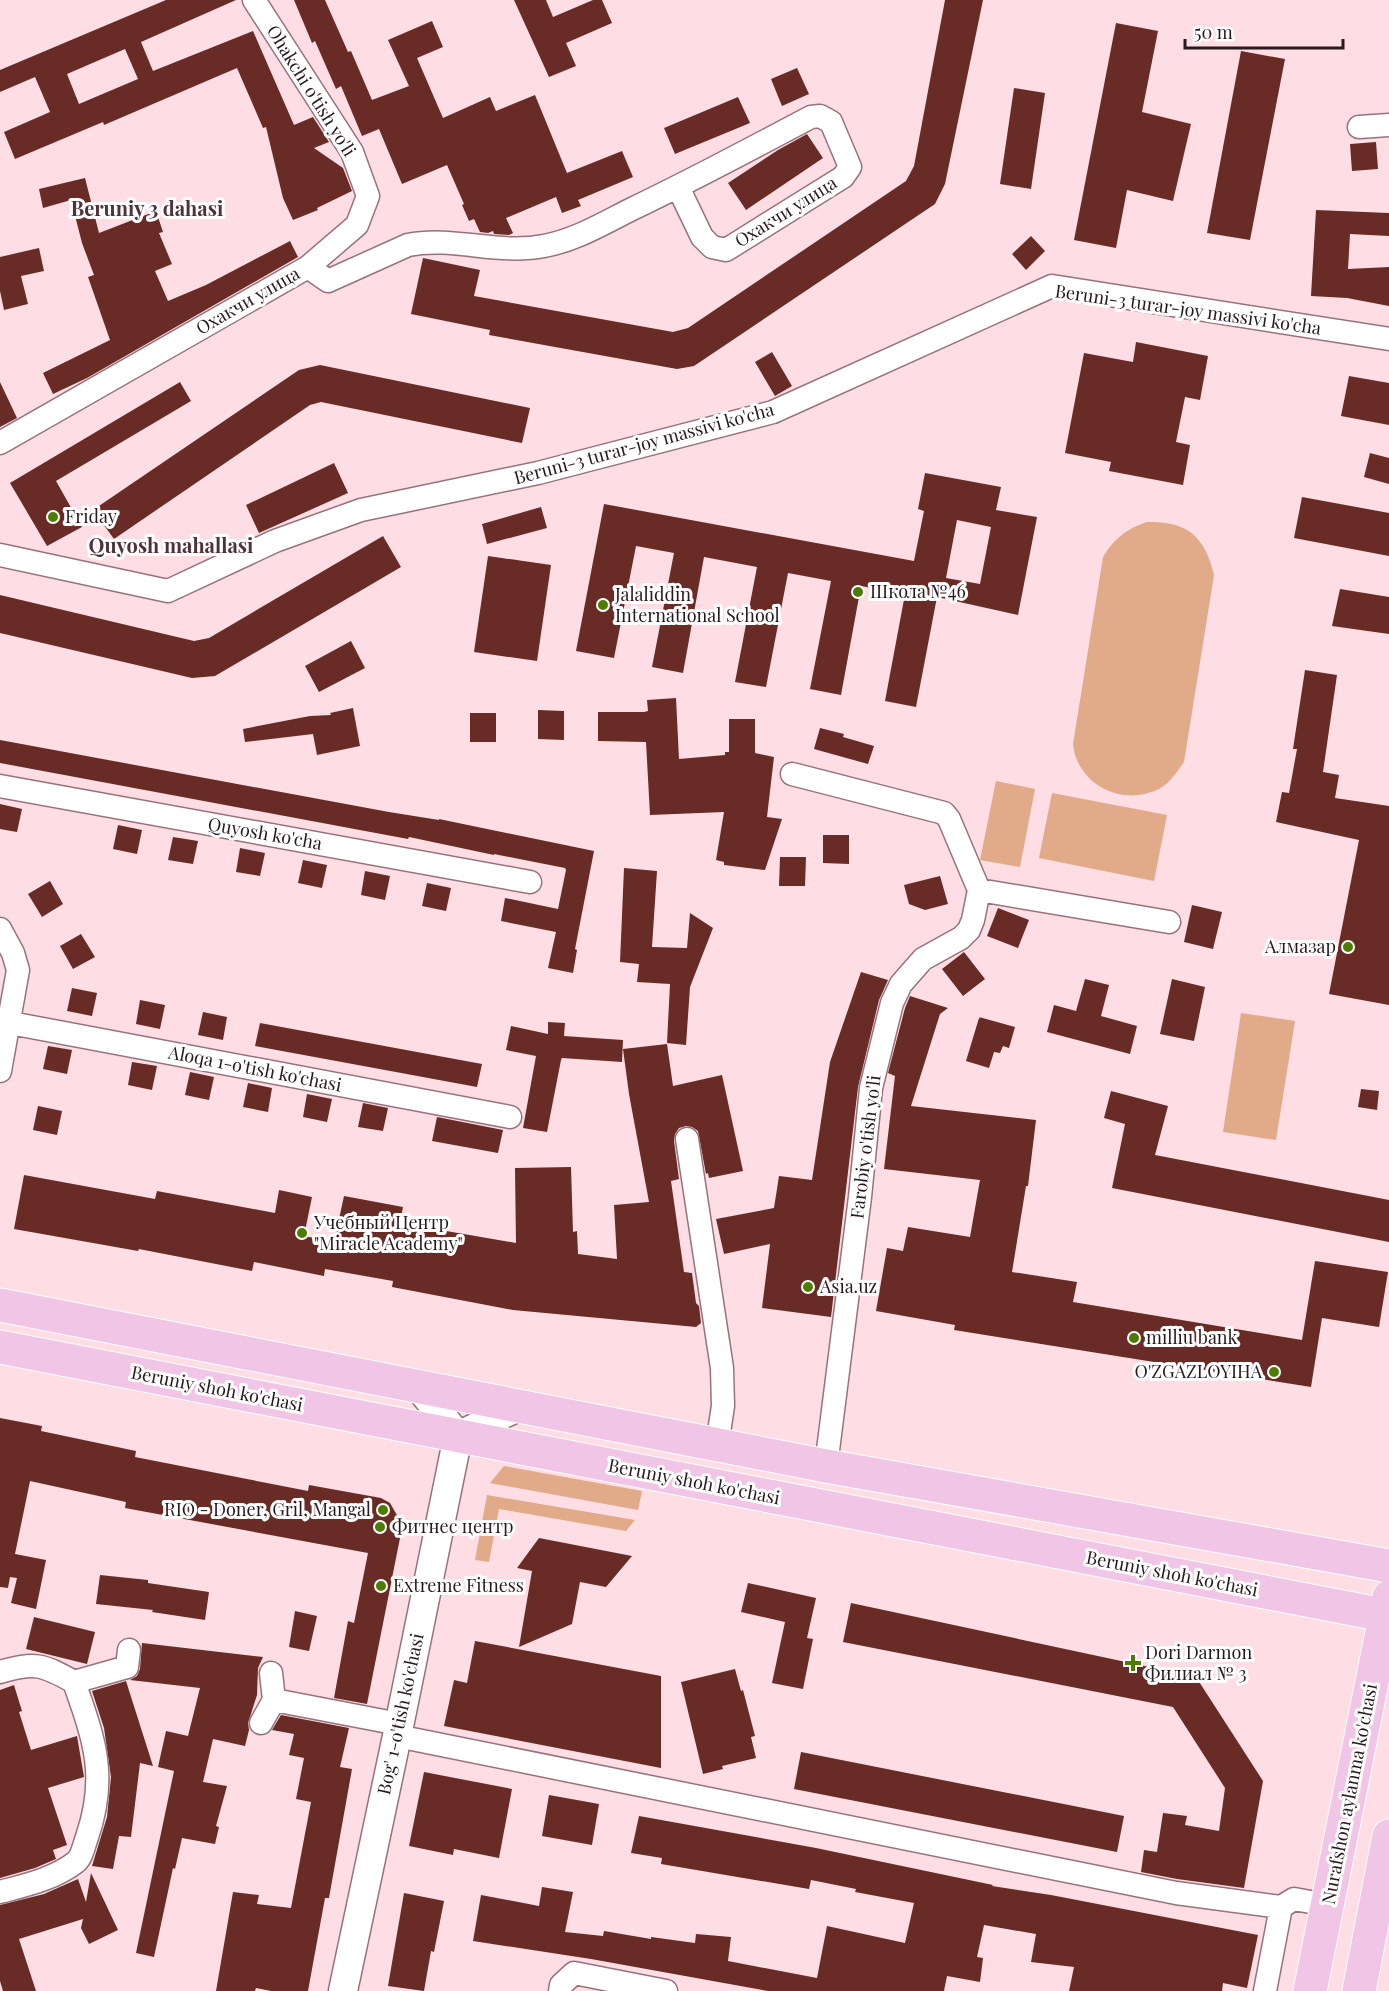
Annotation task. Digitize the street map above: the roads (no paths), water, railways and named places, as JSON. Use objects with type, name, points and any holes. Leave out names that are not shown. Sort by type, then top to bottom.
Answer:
[{"type":"main road","points":[[0,1305],[826,1466],[1389,1566]]},
{"type":"main road","name":"Beruniy shoh ko'chasi","points":[[0,1347],[458,1436],[1388,1609]]},
{"type":"main road","name":"Nurafshon aylanma ko'chasi","points":[[1310,1991],[1388,1609]]},
{"type":"main road","points":[[1359,1991],[1378,1948],[1389,1836]]},
{"type":"street","name":"Ohakchi o'tish yo'li","points":[[254,0],[352,152],[368,196],[357,225],[308,267]]},
{"type":"street","name":"Охакчи улица","points":[[0,443],[308,267],[328,280],[408,245],[433,241],[507,250],[549,245],[571,239],[678,187],[811,117],[820,116],[831,122],[850,167],[843,177],[726,250],[712,247],[702,237],[678,187]]},
{"type":"street","points":[[1359,127],[1389,125]]},
{"type":"street","name":"Beruni-3 turar-joy massivi ko'cha","points":[[0,555],[168,591],[275,541],[361,510],[538,473],[773,412],[1052,286],[1389,339]]},
{"type":"street","points":[[792,774],[944,813],[949,819],[979,890],[1169,922]]},
{"type":"street","name":"Quyosh ko'cha","points":[[0,786],[530,882]]},
{"type":"street","name":"Farobiy o'tish yo'li","points":[[826,1466],[860,1197],[871,1088],[892,1004],[901,984],[923,959],[961,938],[969,930],[979,890]]},
{"type":"street","points":[[0,930],[13,953],[18,970],[4,1022],[0,1071]]},
{"type":"street","name":"Aloqa 1-o'tish ko'chasi","points":[[4,1022],[510,1117]]},
{"type":"street","points":[[687,1139],[722,1368],[723,1406],[717,1445]]},
{"type":"street","points":[[418,1386],[458,1436],[520,1407]]},
{"type":"street","name":"Bog' 1-o'tish ko'chasi","points":[[343,1991],[458,1436]]},
{"type":"street","points":[[74,1682],[127,1667],[129,1650]]},
{"type":"street","points":[[0,1672],[25,1665],[50,1668],[74,1682],[92,1733],[98,1767],[90,1828],[79,1860],[52,1877],[0,1892]]},
{"type":"street","points":[[261,1723],[274,1700],[271,1673]]},
{"type":"street","points":[[274,1700],[398,1730],[1176,1893],[1281,1907],[1294,1899],[1327,1905]]},
{"type":"street","points":[[1265,1991],[1281,1907]]},
{"type":"street","points":[[560,1991],[561,1985],[574,1973],[666,1991]]},
{"type":"place","name":"Friday","points":[[53,517]]},
{"type":"place","name":"Школа №46","points":[[858,592]]},
{"type":"place","name":"Jalaliddin International School","points":[[603,605]]},
{"type":"place","name":"Алмазар","points":[[1348,947]]},
{"type":"place","name":"Учебный Центр \"Miracle Academy\"","points":[[302,1233]]},
{"type":"place","name":"Asia.uz","points":[[808,1287]]},
{"type":"place","name":"milliu bank","points":[[1134,1338]]},
{"type":"place","name":"O'ZGAZLOYIHA","points":[[1274,1372]]},
{"type":"place","name":"RIO - Doner, Gril, Mangal","points":[[383,1510]]},
{"type":"place","name":"Фитнес центр","points":[[380,1527]]},
{"type":"place","name":"Extreme Fitness","points":[[381,1586]]},
{"type":"place","name":"Dori Darmon Филиал № 3","points":[[1133,1663]]},
{"type":"district","name":"Beruniy 3 dahasi","points":[[147,209]]},
{"type":"district","name":"Quyosh mahallasi","points":[[171,546]]}]
